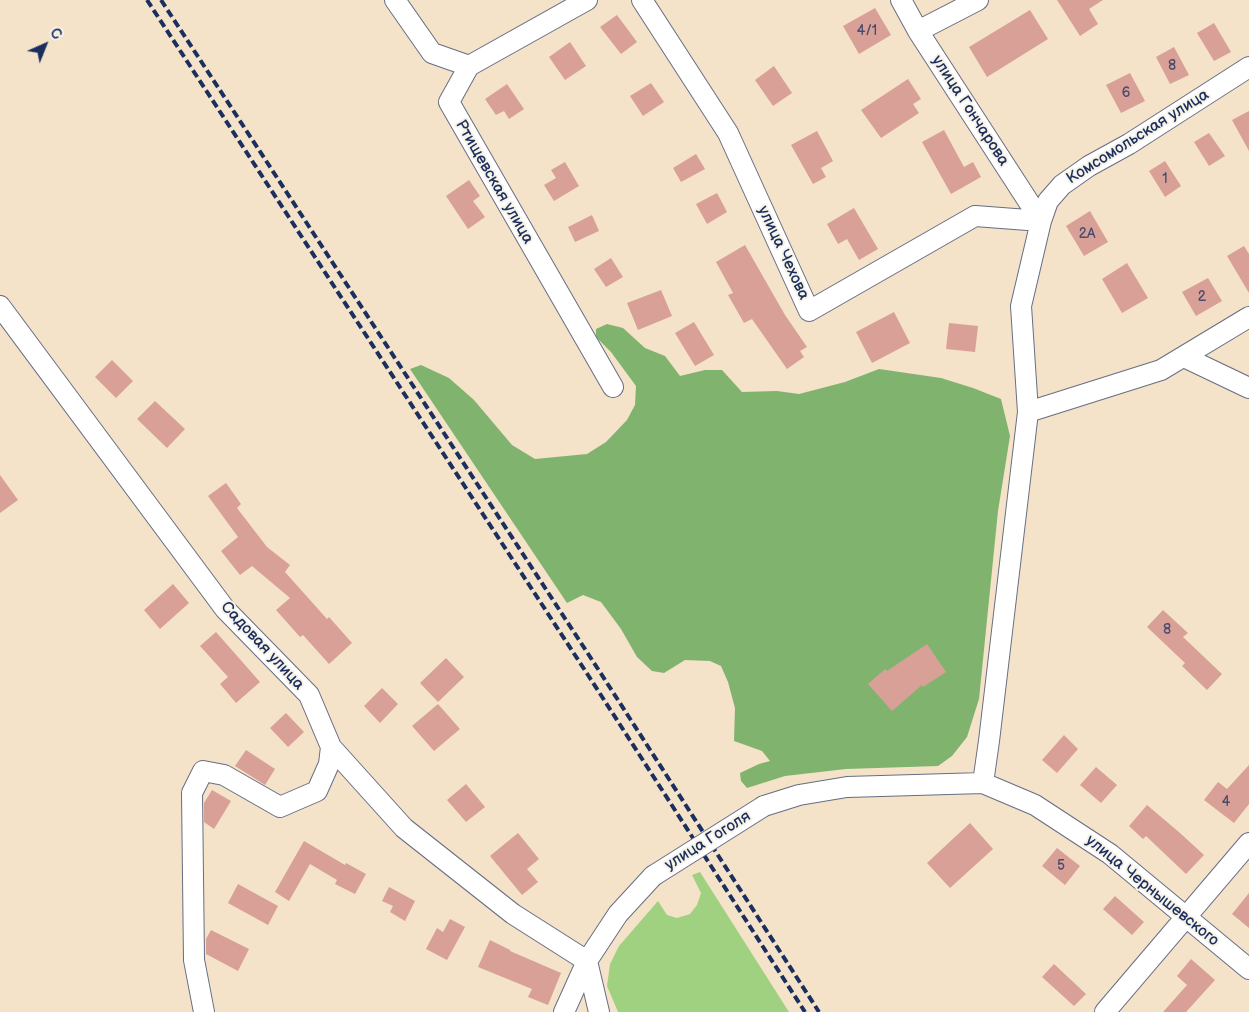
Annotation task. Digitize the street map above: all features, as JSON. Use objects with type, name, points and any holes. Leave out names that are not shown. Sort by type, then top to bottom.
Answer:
[{"type":"street","points":[[395,0],[432,53],[469,66],[587,0]]},
{"type":"street","name":"улица Чехова","points":[[642,0],[728,134],[809,310],[975,216],[1041,221]]},
{"type":"street","name":"улица Гончарова","points":[[901,0],[918,31],[1041,221]]},
{"type":"street","points":[[918,31],[978,0]]},
{"type":"street","name":"Ртищевская улица","points":[[469,66],[449,102],[613,387]]},
{"type":"street","name":"Комсомольская улица","points":[[983,784],[1028,412],[1021,306],[1041,221],[1048,201],[1062,185],[1089,166],[1129,144],[1249,67]]},
{"type":"street","name":"Садовая улица","points":[[0,306],[225,609],[309,695],[331,747],[404,828],[513,914],[587,961]]},
{"type":"street","points":[[1028,412],[1161,370],[1249,317]]},
{"type":"street","points":[[1184,357],[1249,388]]},
{"type":"street","points":[[204,1012],[194,960],[192,793],[203,771],[224,775],[280,807],[317,792],[329,764],[331,747]]},
{"type":"street","name":"улица Чернышевского","points":[[764,806],[799,795],[847,786],[983,784],[1035,804],[1110,854],[1249,969]]},
{"type":"street","name":"улица Гоголя","points":[[564,1012],[587,961],[618,914],[653,876],[764,806]]},
{"type":"street","points":[[1105,1012],[1249,843]]},
{"type":"street","points":[[587,961],[599,1012]]},
{"type":"green space","points":[[607,324],[623,328],[645,348],[665,356],[680,376],[705,370],[722,370],[742,392],[777,391],[799,394],[845,382],[879,369],[941,378],[1001,399],[1010,436],[998,511],[979,699],[967,737],[952,756],[938,766],[846,769],[785,776],[747,788],[741,781],[740,773],[770,761],[762,751],[734,741],[735,708],[728,682],[721,666],[710,661],[685,660],[664,673],[652,671],[637,657],[621,629],[601,602],[583,595],[567,603],[410,369],[421,365],[449,378],[474,400],[512,445],[535,459],[587,454],[606,442],[627,420],[635,405],[636,386],[611,352],[596,337],[596,329]]},
{"type":"green space","points":[[700,872],[789,1012],[618,1012],[607,986],[610,964],[619,946],[658,901],[667,915],[677,918],[690,914],[697,905],[701,893],[692,875]]},
{"type":"building","points":[[1057,0],[1103,0],[1089,9],[1098,24],[1080,36]]},
{"type":"building","points":[[875,8],[891,35],[859,54],[843,26]]},
{"type":"building","points":[[1030,10],[1048,39],[987,77],[969,47]]},
{"type":"building","points":[[617,15],[637,42],[621,54],[600,27]]},
{"type":"building","points":[[1214,23],[1231,52],[1214,61],[1197,33]]},
{"type":"building","points":[[570,42],[586,66],[565,80],[549,57]]},
{"type":"building","points":[[1174,47],[1189,75],[1170,84],[1156,57]]},
{"type":"building","points":[[774,66],[792,93],[773,106],[755,80]]},
{"type":"building","points":[[1130,73],[1145,101],[1121,113],[1106,85]]},
{"type":"building","points":[[908,79],[921,99],[913,104],[919,113],[881,138],[861,110]]},
{"type":"building","points":[[651,83],[664,102],[643,116],[630,96]]},
{"type":"building","points":[[507,84],[524,109],[509,119],[504,111],[496,115],[485,99]]},
{"type":"building","points":[[1249,111],[1249,151],[1232,120]]},
{"type":"building","points":[[944,130],[964,167],[973,162],[981,177],[951,194],[922,142]]},
{"type":"building","points":[[817,131],[833,161],[821,168],[826,177],[813,184],[791,145]]},
{"type":"building","points":[[1209,133],[1225,156],[1209,166],[1194,142]]},
{"type":"building","points":[[696,154],[705,169],[681,182],[673,168]]},
{"type":"building","points":[[1165,161],[1181,186],[1165,197],[1149,171]]},
{"type":"building","points":[[565,162],[579,186],[554,201],[544,185],[556,178],[551,170]]},
{"type":"building","points":[[469,180],[480,196],[473,201],[485,217],[468,229],[446,196]]},
{"type":"building","points":[[717,193],[727,212],[707,224],[696,204]]},
{"type":"building","points":[[854,208],[878,249],[859,260],[847,239],[838,244],[827,224]]},
{"type":"building","points":[[1090,211],[1108,242],[1084,256],[1066,226]]},
{"type":"building","points":[[592,215],[599,231],[575,242],[568,227]]},
{"type":"building","points":[[745,245],[785,315],[807,347],[800,351],[804,357],[787,369],[752,319],[744,323],[728,295],[733,293],[716,262]]},
{"type":"building","points":[[1244,246],[1249,254],[1249,293],[1227,256]]},
{"type":"building","points":[[611,258],[623,277],[606,287],[594,269]]},
{"type":"building","points":[[1127,263],[1148,298],[1122,313],[1102,279]]},
{"type":"building","points":[[1208,278],[1222,301],[1196,316],[1182,292]]},
{"type":"building","points":[[661,290],[672,316],[638,330],[627,303]]},
{"type":"building","points":[[894,312],[910,343],[872,363],[856,332]]},
{"type":"building","points":[[694,322],[714,355],[695,366],[675,333]]},
{"type":"building","points":[[949,323],[978,326],[975,352],[946,349]]},
{"type":"building","points":[[112,360],[133,381],[116,398],[95,377]]},
{"type":"building","points":[[155,401],[185,429],[167,448],[137,419]]},
{"type":"building","points":[[0,475],[18,500],[0,513]]},
{"type":"building","points":[[226,483],[241,504],[237,508],[267,547],[290,565],[285,572],[327,619],[329,617],[352,643],[329,664],[303,635],[300,637],[276,610],[290,598],[252,566],[240,575],[221,551],[238,537],[208,496]]},
{"type":"building","points":[[173,584],[189,603],[160,629],[144,610]]},
{"type":"building","points":[[1163,610],[1188,633],[1183,637],[1222,674],[1207,690],[1182,666],[1185,663],[1147,627]]},
{"type":"building","points":[[216,632],[260,682],[236,703],[220,684],[228,677],[200,646]]},
{"type":"building","points":[[927,644],[946,672],[923,687],[922,685],[892,711],[868,684],[885,669],[887,671]]},
{"type":"building","points":[[446,658],[464,677],[438,702],[420,683]]},
{"type":"building","points":[[382,688],[398,704],[380,723],[364,706]]},
{"type":"building","points":[[438,704],[460,729],[434,751],[412,726]]},
{"type":"building","points":[[286,713],[304,732],[288,747],[270,728]]},
{"type":"building","points":[[1064,735],[1078,749],[1057,773],[1042,760]]},
{"type":"building","points":[[246,750],[275,769],[265,785],[235,766]]},
{"type":"building","points":[[1249,765],[1249,804],[1234,823],[1204,800],[1218,782],[1227,789]]},
{"type":"building","points":[[1096,767],[1117,785],[1101,803],[1080,785]]},
{"type":"building","points":[[466,784],[485,807],[466,822],[447,800]]},
{"type":"building","points":[[212,790],[231,801],[214,829],[204,822],[204,803]]},
{"type":"building","points":[[1147,805],[1204,855],[1186,874],[1146,836],[1143,839],[1129,826]]},
{"type":"building","points":[[970,823],[993,849],[950,888],[927,863]]},
{"type":"building","points":[[518,833],[539,859],[527,869],[538,882],[522,895],[490,856]]},
{"type":"building","points":[[304,841],[345,865],[346,863],[366,874],[355,894],[335,884],[337,880],[310,864],[289,901],[275,892]]},
{"type":"building","points":[[1057,848],[1080,866],[1065,885],[1042,866]]},
{"type":"building","points":[[238,884],[278,906],[268,925],[228,903]]},
{"type":"building","points":[[389,887],[415,901],[405,921],[390,912],[393,906],[382,901]]},
{"type":"building","points":[[1249,893],[1249,928],[1232,914]]},
{"type":"building","points":[[1115,896],[1144,922],[1132,935],[1103,909]]},
{"type":"building","points":[[450,919],[465,927],[447,960],[426,949],[437,928],[443,932]]},
{"type":"building","points":[[211,930],[249,949],[238,971],[206,954],[206,939]]},
{"type":"building","points":[[490,940],[510,951],[561,973],[548,1005],[528,997],[532,989],[478,967]]},
{"type":"building","points":[[1191,959],[1215,980],[1186,1012],[1163,1012],[1187,985],[1177,976]]},
{"type":"building","points":[[1054,964],[1086,994],[1074,1006],[1042,977]]},
{"type":"railway","points":[[147,0],[588,675],[805,1012]]},
{"type":"railway","points":[[161,0],[598,669],[819,1012]]}]
